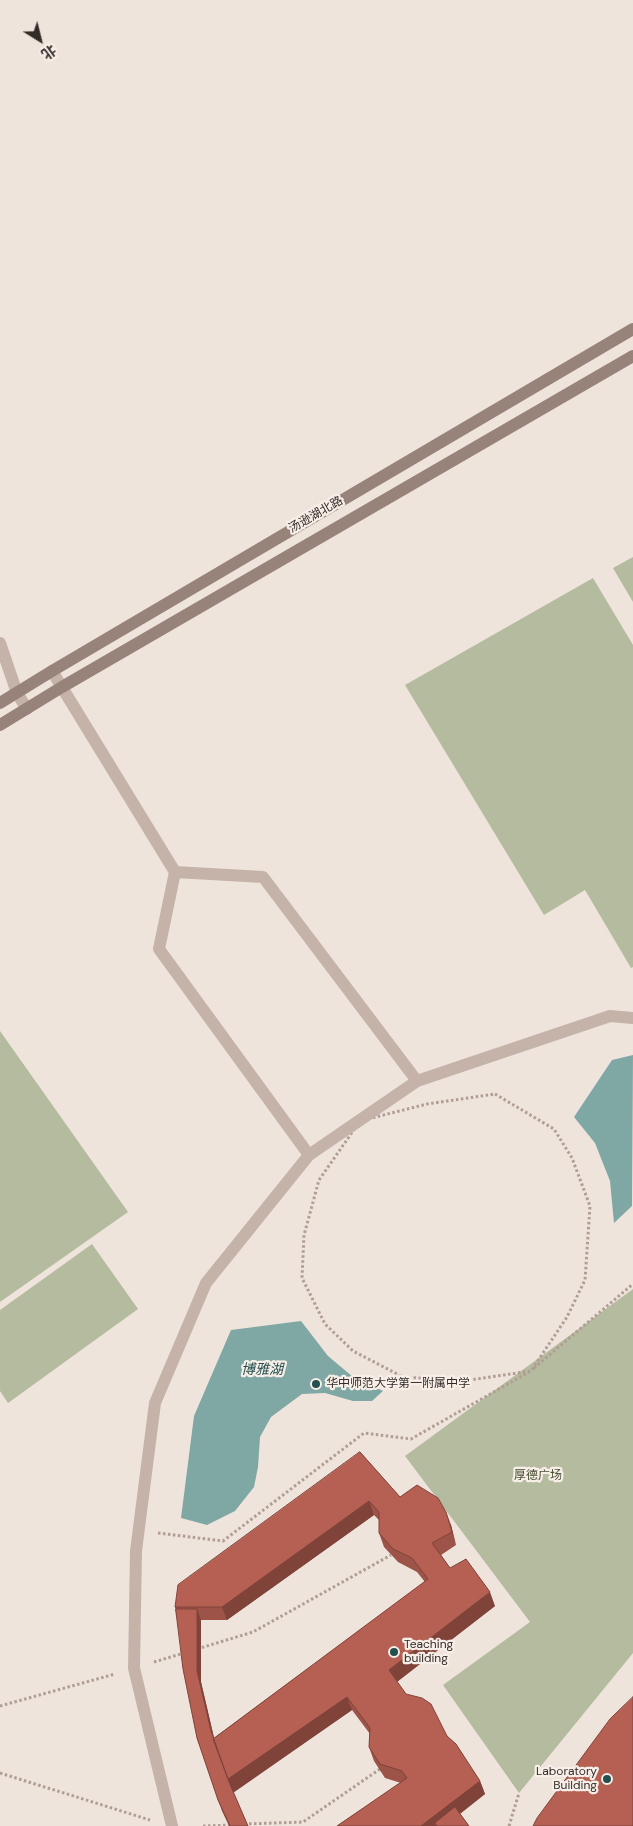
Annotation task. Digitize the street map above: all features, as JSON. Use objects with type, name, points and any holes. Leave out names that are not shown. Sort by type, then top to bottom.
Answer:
[{"type":"main road","name":"汤逊湖北路","points":[[0,703],[633,329]]},
{"type":"main road","name":"汤逊湖北路","points":[[0,725],[62,687],[633,356]]},
{"type":"street","points":[[0,643],[17,693],[27,709]]},
{"type":"street","points":[[52,671],[174,872],[158,949],[309,1155]]},
{"type":"street","points":[[174,872],[263,877],[417,1081]]},
{"type":"street","points":[[166,1824],[134,1668],[136,1551],[155,1403],[206,1283],[309,1155],[417,1081],[610,1016],[633,1018]]},
{"type":"path","points":[[495,1094],[554,1129],[572,1158],[590,1206],[585,1280],[567,1317],[531,1371],[463,1381],[404,1377],[353,1352],[325,1324],[302,1278],[304,1235],[319,1180],[360,1121],[427,1104],[495,1094]]},
{"type":"path","points":[[138,1530],[223,1541],[364,1433],[411,1439],[531,1371],[633,1284]]},
{"type":"path","points":[[0,1706],[253,1632],[391,1555]]},
{"type":"path","points":[[243,1824],[303,1822],[380,1769]]},
{"type":"path","points":[[0,1773],[166,1824]]},
{"type":"path","points":[[509,1826],[519,1793]]},
{"type":"path","points":[[203,1826],[233,1825]]},
{"type":"green space","points":[[633,557],[633,602],[613,568]]},
{"type":"green space","points":[[593,578],[633,645],[633,967],[631,968],[585,890],[544,915],[405,685]]},
{"type":"green space","points":[[0,1031],[128,1212],[0,1302]]},
{"type":"green space","points":[[92,1244],[138,1309],[8,1403],[0,1391],[0,1310]]},
{"type":"green space","name":"厚德广场","points":[[633,1289],[633,1653],[519,1793],[443,1685],[530,1622],[405,1456]]},
{"type":"water","points":[[633,1055],[632,1206],[614,1223],[610,1181],[595,1143],[574,1117],[612,1060]]},
{"type":"water","name":"博雅湖","points":[[301,1321],[328,1356],[353,1377],[383,1391],[372,1401],[353,1401],[325,1393],[302,1394],[271,1417],[260,1437],[258,1467],[254,1487],[235,1511],[207,1525],[181,1518],[194,1416],[231,1330]]},
{"type":"building","name":"Teaching building","points":[[360,1452],[400,1497],[417,1485],[438,1498],[446,1512],[452,1532],[432,1543],[450,1568],[466,1559],[490,1592],[389,1670],[406,1694],[422,1698],[431,1704],[447,1736],[456,1744],[480,1781],[421,1826],[337,1826],[407,1778],[402,1771],[380,1764],[369,1747],[370,1728],[347,1697],[228,1779],[213,1739],[428,1579],[412,1558],[393,1549],[379,1533],[379,1512],[369,1501],[222,1607],[175,1607],[178,1585]]},
{"type":"building","points":[[176,1609],[197,1609],[197,1671],[211,1731],[229,1782],[248,1826],[230,1826],[218,1800],[197,1738],[183,1669]]},
{"type":"building","name":"Laboratory Building","points":[[633,1697],[633,1826],[533,1826],[610,1719]]},
{"type":"building","points":[[455,1807],[469,1826],[437,1826],[435,1823]]},
{"type":"place","name":"华中师范大学第一附属中学","points":[[316,1384]]},
{"type":"place","name":"Teaching building","points":[[394,1652]]},
{"type":"place","name":"Laboratory Building","points":[[607,1779]]}]
